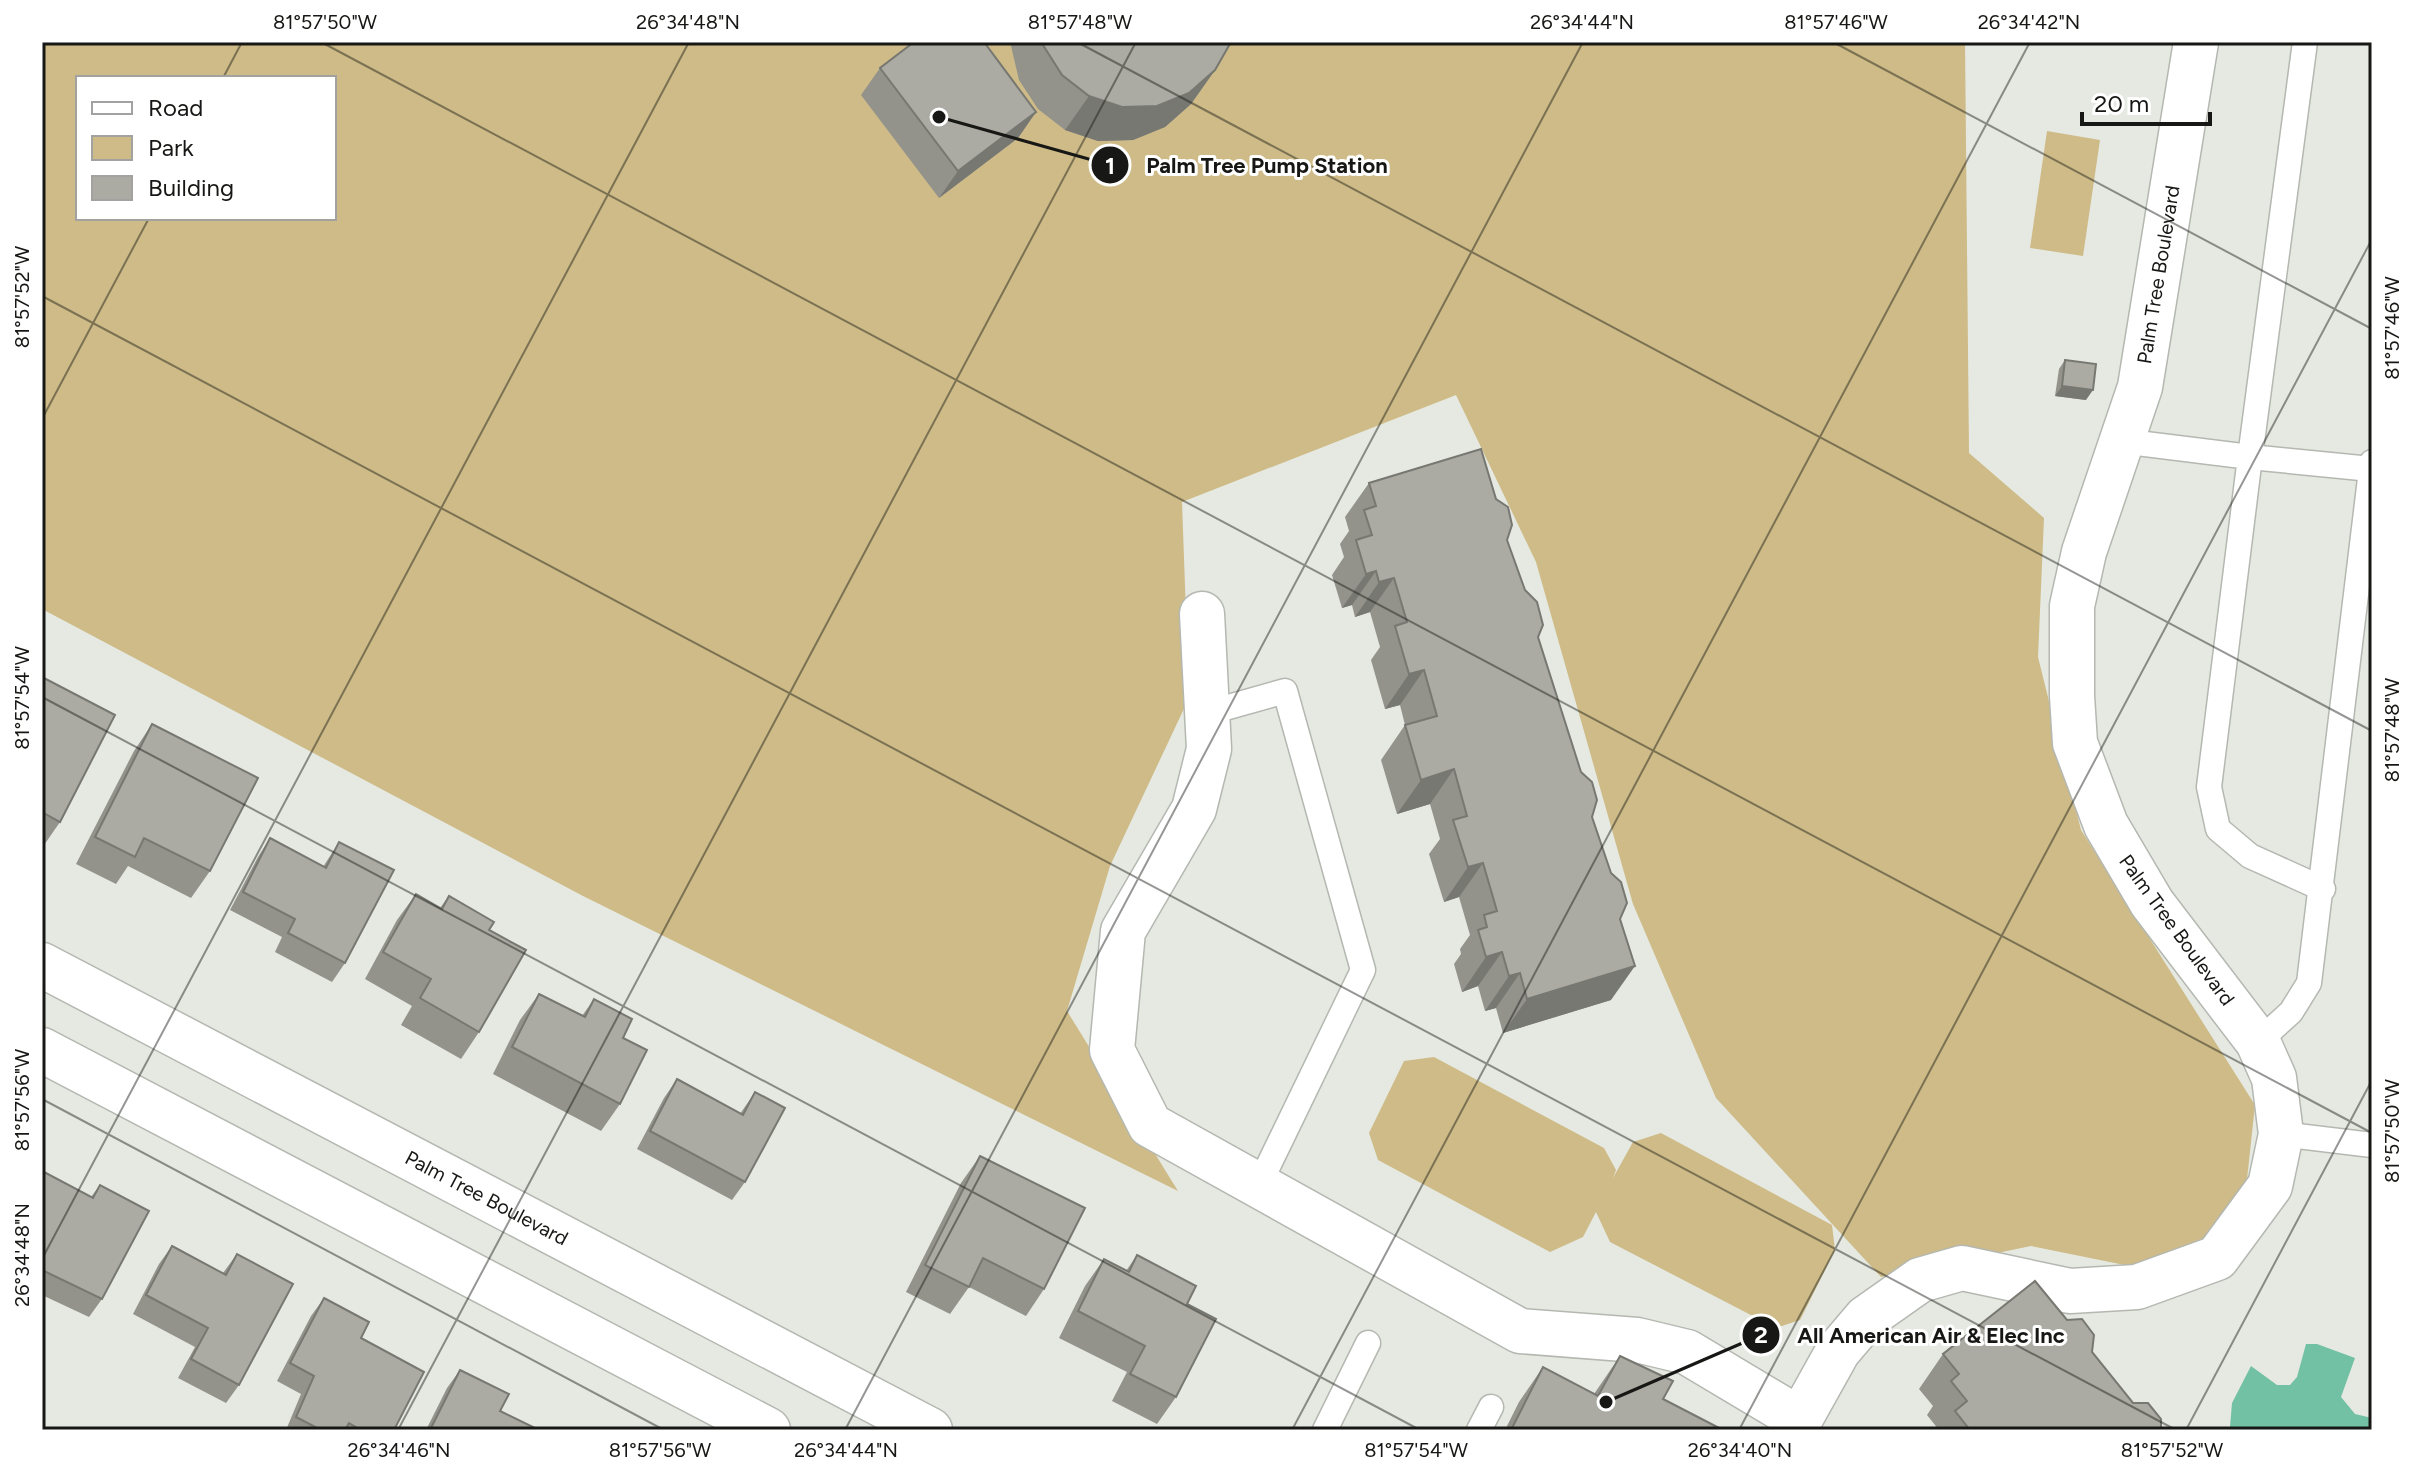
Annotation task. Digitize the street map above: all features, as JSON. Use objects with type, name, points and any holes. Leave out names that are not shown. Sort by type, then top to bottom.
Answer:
[{"type":"street","name":"Palm Tree Boulevard","points":[[1800,1426],[1838,1351],[1866,1318],[1920,1280],[1962,1268],[2070,1291],[2137,1287],[2217,1258],[2270,1186],[2281,1134],[2274,1078],[2258,1042],[2152,903],[2125,861],[2106,825],[2075,743],[2070,652],[2072,606],[2084,552],[2144,363],[2196,42]]},
{"type":"street","points":[[1202,614],[1209,749],[1194,809],[1123,931],[1112,1050],[1150,1125],[1520,1331],[1637,1340],[1687,1352],[1800,1426]]},
{"type":"street","name":"Palm Tree Boulevard","points":[[42,965],[930,1430]]},
{"type":"street","points":[[42,1050],[768,1430]]},
{"type":"lane","points":[[2305,42],[2209,787],[2218,829],[2250,856],[2323,889]]},
{"type":"lane","points":[[2121,441],[2250,457],[2371,466],[2323,889],[2309,983],[2291,1012],[2258,1042]]},
{"type":"lane","points":[[1207,713],[1285,691],[1363,970],[1259,1185]]},
{"type":"lane","points":[[2281,1134],[2372,1145]]},
{"type":"lane","points":[[1325,1430],[1368,1343]]},
{"type":"lane","points":[[1479,1430],[1491,1407]]},
{"type":"green space","points":[[42,42],[1965,42],[1969,453],[2044,518],[2038,657],[2081,830],[2255,1105],[2244,1207],[2159,1272],[2031,1246],[1881,1277],[1716,1098],[1633,904],[1536,562],[1456,395],[1182,502],[1189,698],[1110,866],[1067,1011],[1178,1191],[583,896],[42,609]]},
{"type":"green space","points":[[2047,131],[2100,140],[2083,256],[2030,248]]},
{"type":"green space","points":[[1434,1057],[1604,1148],[1616,1170],[1613,1178],[1633,1142],[1661,1133],[1832,1225],[1835,1250],[1800,1320],[1776,1328],[1610,1242],[1596,1212],[1583,1237],[1550,1252],[1378,1160],[1369,1133],[1404,1061]]},
{"type":"shaded area","points":[[2306,1344],[2317,1344],[2355,1358],[2341,1397],[2355,1414],[2372,1418],[2372,1430],[2230,1427],[2232,1403],[2251,1366],[2277,1385],[2290,1385],[2297,1377]]},
{"type":"building","points":[[914,42],[984,42],[1036,112],[958,171],[880,68]]},
{"type":"building","points":[[1042,42],[1231,42],[1215,70],[1189,93],[1157,106],[1122,107],[1089,96],[1062,75]]},
{"type":"building","points":[[2065,360],[2096,364],[2093,390],[2062,386]]},
{"type":"building","points":[[1481,449],[1496,499],[1508,507],[1512,525],[1507,540],[1525,590],[1537,602],[1543,625],[1538,637],[1581,772],[1592,782],[1597,800],[1592,817],[1611,873],[1621,882],[1627,903],[1620,919],[1635,966],[1527,999],[1520,973],[1509,976],[1502,952],[1486,957],[1478,930],[1487,927],[1484,915],[1497,911],[1483,863],[1468,867],[1453,820],[1467,816],[1454,769],[1421,780],[1405,725],[1437,716],[1424,670],[1409,674],[1395,626],[1407,622],[1394,578],[1379,582],[1376,571],[1366,574],[1356,540],[1372,535],[1364,510],[1376,506],[1369,483]]},
{"type":"building","points":[[42,677],[115,715],[60,822],[42,812]]},
{"type":"building","points":[[152,724],[258,778],[210,871],[144,838],[135,857],[95,837]]},
{"type":"building","points":[[270,838],[326,868],[339,842],[394,870],[345,963],[288,933],[295,919],[243,892]]},
{"type":"building","points":[[416,894],[442,909],[449,896],[494,922],[489,930],[526,950],[479,1032],[420,998],[431,979],[383,952]]},
{"type":"building","points":[[539,994],[585,1017],[594,999],[632,1019],[623,1038],[647,1050],[620,1104],[512,1047]]},
{"type":"building","points":[[677,1079],[743,1115],[755,1092],[785,1108],[745,1182],[650,1131]]},
{"type":"building","points":[[980,1156],[1085,1208],[1044,1289],[983,1258],[969,1287],[925,1265]]},
{"type":"building","points":[[44,1172],[93,1198],[100,1185],[149,1211],[102,1299],[42,1270]]},
{"type":"building","points":[[172,1246],[226,1275],[237,1254],[293,1284],[239,1385],[191,1359],[208,1328],[146,1295]]},
{"type":"building","points":[[1137,1255],[1196,1286],[1187,1304],[1216,1319],[1176,1397],[1130,1374],[1145,1346],[1078,1311],[1104,1259],[1129,1272]]},
{"type":"building","points":[[2035,1281],[2067,1320],[2082,1319],[2094,1335],[2092,1352],[2133,1403],[2148,1403],[2161,1419],[2161,1430],[1970,1430],[1955,1411],[1967,1401],[1951,1381],[1959,1374],[1943,1354]]},
{"type":"building","points":[[324,1298],[369,1322],[361,1338],[424,1372],[394,1430],[361,1430],[349,1423],[345,1430],[321,1430],[296,1417],[314,1376],[290,1363]]},
{"type":"building","points":[[1620,1356],[1673,1381],[1663,1399],[1723,1430],[1511,1430],[1543,1367],[1598,1396]]},
{"type":"building","points":[[460,1370],[509,1394],[500,1411],[539,1430],[430,1430]]},
{"type":"place","name":"Palm Tree Pump Station","points":[[939,117]]},
{"type":"place","name":"All American Air & Elec Inc","points":[[1606,1402]]}]
